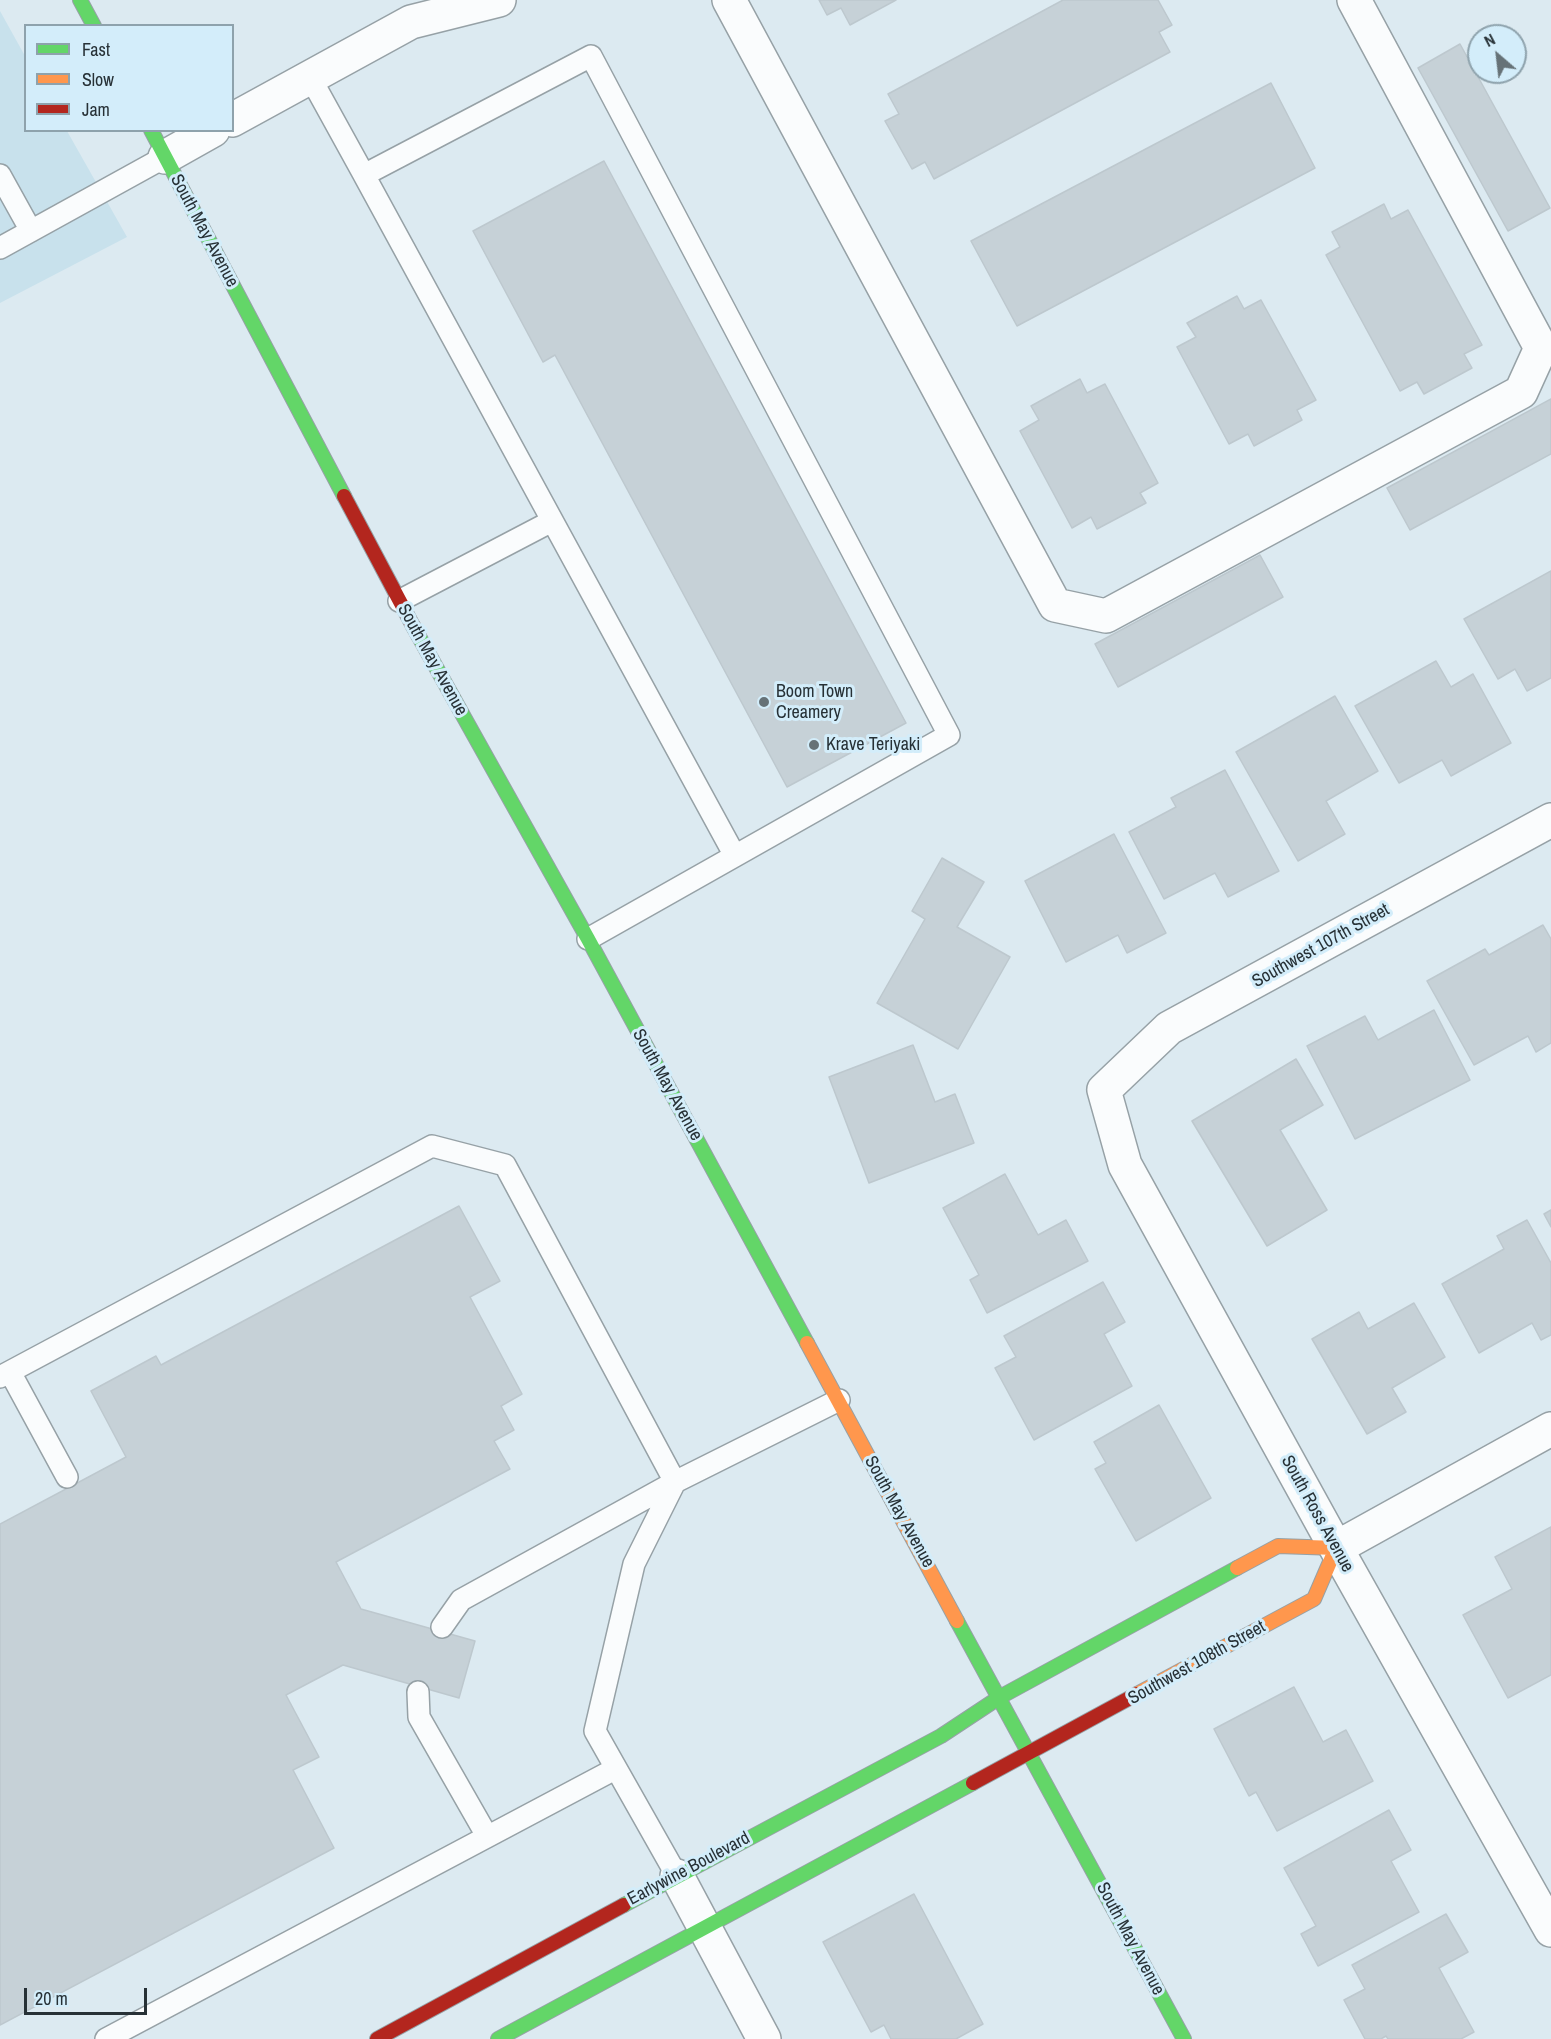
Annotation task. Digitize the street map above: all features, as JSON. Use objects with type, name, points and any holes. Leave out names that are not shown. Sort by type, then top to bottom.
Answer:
[{"type":"main road","points":[[81,0],[93,24]]},
{"type":"main road","name":"South May Avenue","points":[[158,144],[399,601],[588,939],[1184,2039]]},
{"type":"main road","points":[[1000,1697],[1278,1546],[1336,1548]]},
{"type":"main road","name":"Southwest 108th Street","points":[[1029,1752],[1106,1713],[1314,1599],[1336,1548]]},
{"type":"main road","name":"Earlywine Boulevard","points":[[377,2039],[941,1736],[1000,1697]]},
{"type":"main road","points":[[498,2039],[967,1788],[1029,1752]]},
{"type":"street","points":[[234,119],[411,22],[435,0]]},
{"type":"street","points":[[411,22],[499,0]]},
{"type":"street","points":[[729,0],[1055,605],[1106,616],[1521,392],[1541,348],[1354,0]]},
{"type":"street","points":[[158,144],[205,132]]},
{"type":"street","name":"Southwest 107th Street","points":[[1104,1090],[1169,1028],[1551,820]]},
{"type":"street","name":"South Ross Avenue","points":[[1104,1090],[1125,1166],[1551,1930]]},
{"type":"street","points":[[1336,1548],[1551,1429]]},
{"type":"street","points":[[677,1876],[764,2039]]},
{"type":"lane","points":[[364,175],[591,56],[949,735],[588,939]]},
{"type":"lane","points":[[310,77],[735,856]]},
{"type":"lane","points":[[0,248],[31,231],[158,144]]},
{"type":"lane","points":[[0,175],[31,231]]},
{"type":"lane","points":[[399,601],[552,521]]},
{"type":"lane","points":[[67,1477],[5,1374],[432,1146],[505,1165],[675,1482]]},
{"type":"lane","points":[[442,1627],[461,1600],[675,1482],[839,1400]]},
{"type":"lane","points":[[675,1482],[634,1564],[595,1731],[677,1876]]},
{"type":"lane","points":[[418,1692],[419,1717],[487,1836]]},
{"type":"lane","points":[[106,2039],[615,1769]]},
{"type":"shaded area","points":[[0,11],[24,54],[24,132],[68,132],[127,237],[0,303]]},
{"type":"building","points":[[819,0],[896,0],[850,25],[841,8],[827,15]]},
{"type":"building","points":[[1063,0],[1158,0],[1172,25],[1159,32],[1170,52],[934,179],[925,162],[912,169],[885,121],[899,114],[888,94]]},
{"type":"building","points":[[1460,44],[1467,57],[1467,84],[1482,84],[1550,208],[1508,231],[1418,68]]},
{"type":"building","points":[[1271,83],[1315,168],[1017,326],[971,241]]},
{"type":"building","points":[[604,161],[906,723],[787,787],[555,355],[543,362],[473,231]]},
{"type":"building","points":[[1384,204],[1391,219],[1408,210],[1482,345],[1464,354],[1472,368],[1424,394],[1417,382],[1400,391],[1326,255],[1340,247],[1332,232]]},
{"type":"building","points":[[1237,296],[1244,309],[1261,300],[1316,400],[1297,410],[1302,420],[1254,446],[1248,434],[1229,444],[1177,347],[1196,337],[1187,323]]},
{"type":"building","points":[[1080,379],[1087,393],[1105,384],[1158,483],[1140,493],[1146,503],[1097,529],[1091,517],[1072,528],[1020,431],[1039,420],[1031,406]]},
{"type":"building","points":[[1551,399],[1551,454],[1410,530],[1387,488]]},
{"type":"building","points":[[1260,555],[1283,597],[1118,687],[1095,644]]},
{"type":"building","points":[[1551,571],[1551,678],[1527,691],[1515,669],[1498,679],[1464,619]]},
{"type":"building","points":[[1436,661],[1451,687],[1473,674],[1511,743],[1451,776],[1442,760],[1399,783],[1355,706]]},
{"type":"building","points":[[1335,696],[1378,771],[1326,801],[1345,834],[1298,861],[1236,752]]},
{"type":"building","points":[[1225,770],[1279,871],[1228,897],[1215,873],[1164,899],[1129,832],[1176,807],[1171,798]]},
{"type":"building","points":[[1114,834],[1166,933],[1127,953],[1118,935],[1066,962],[1025,881]]},
{"type":"building","points":[[942,858],[984,882],[957,927],[1010,957],[958,1049],[877,1003],[925,919],[912,911]]},
{"type":"building","points":[[1543,925],[1551,939],[1551,1043],[1536,1052],[1528,1036],[1474,1065],[1427,981],[1485,949],[1489,955]]},
{"type":"building","points":[[1434,1010],[1470,1080],[1355,1139],[1307,1046],[1365,1016],[1378,1040]]},
{"type":"building","points":[[913,1045],[935,1102],[955,1094],[974,1143],[869,1183],[829,1077]]},
{"type":"building","points":[[1296,1059],[1323,1105],[1280,1130],[1327,1210],[1267,1246],[1192,1121]]},
{"type":"building","points":[[1005,1174],[1038,1235],[1066,1220],[1088,1261],[987,1313],[970,1280],[979,1275],[943,1208]]},
{"type":"building","points":[[459,1206],[500,1281],[470,1297],[522,1394],[501,1406],[514,1430],[494,1441],[510,1469],[336,1562],[361,1609],[475,1641],[459,1698],[343,1665],[286,1695],[319,1757],[293,1770],[334,1848],[0,2025],[0,1524],[126,1457],[91,1391],[156,1356],[161,1365]]},
{"type":"building","points":[[1551,1210],[1551,1227],[1544,1214]]},
{"type":"building","points":[[1527,1220],[1551,1263],[1551,1335],[1541,1340],[1532,1323],[1479,1353],[1442,1284],[1504,1249],[1497,1236]]},
{"type":"building","points":[[1103,1282],[1125,1322],[1104,1334],[1132,1386],[1034,1440],[995,1368],[1016,1357],[1004,1336]]},
{"type":"building","points":[[1414,1303],[1445,1357],[1392,1388],[1406,1412],[1367,1434],[1312,1339],[1359,1312],[1368,1329]]},
{"type":"building","points":[[1159,1405],[1211,1498],[1136,1541],[1095,1469],[1106,1463],[1094,1442]]},
{"type":"building","points":[[1551,1527],[1551,1675],[1508,1698],[1463,1615],[1512,1589],[1495,1557]]},
{"type":"building","points":[[1294,1687],[1323,1742],[1346,1730],[1373,1781],[1277,1831],[1256,1792],[1249,1796],[1214,1729]]},
{"type":"building","points":[[1389,1810],[1411,1850],[1391,1861],[1419,1912],[1318,1966],[1301,1934],[1316,1926],[1284,1868]]},
{"type":"building","points":[[914,1894],[983,2024],[956,2039],[891,2039],[884,2025],[871,2032],[823,1942]]},
{"type":"building","points":[[1446,1914],[1468,1952],[1439,1968],[1474,2032],[1461,2039],[1388,2039],[1386,2036],[1381,2039],[1365,2039],[1344,2000],[1365,1989],[1352,1965]]},
{"type":"traffic: fast","points":[[80,0],[93,24]]},
{"type":"traffic: fast","points":[[152,132],[344,496]]},
{"type":"traffic: fast","points":[[413,626],[588,939],[807,1343]]},
{"type":"traffic: fast","points":[[624,1905],[941,1736],[1000,1697],[1237,1568]]},
{"type":"traffic: fast","points":[[957,1621],[1184,2039]]},
{"type":"traffic: fast","points":[[498,2039],[973,1783]]},
{"type":"traffic: slow","points":[[807,1343],[957,1621]]},
{"type":"traffic: slow","points":[[1137,1694],[1314,1599],[1336,1548],[1278,1546],[1237,1568]]},
{"type":"traffic: jam","points":[[344,496],[413,626]]},
{"type":"traffic: jam","points":[[973,1783],[1137,1694]]},
{"type":"traffic: jam","points":[[377,2039],[624,1905]]},
{"type":"place","name":"Boom Town Creamery","points":[[764,702]]},
{"type":"place","name":"Krave Teriyaki","points":[[814,745]]}]
